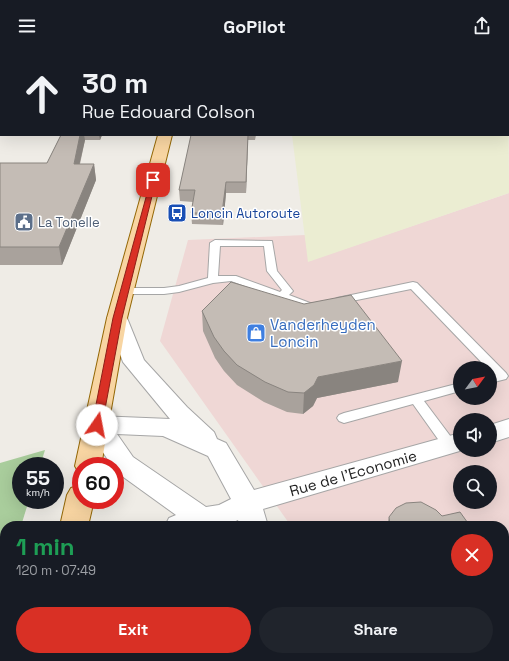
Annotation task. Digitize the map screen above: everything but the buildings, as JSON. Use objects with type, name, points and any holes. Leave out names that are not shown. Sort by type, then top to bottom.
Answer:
[{"type":"main road","points":[[90,457],[116,328],[164,136]]},
{"type":"main road","points":[[75,521],[78,509]]},
{"type":"street","points":[[116,328],[134,362],[178,413],[217,450],[250,514]]},
{"type":"street","points":[[97,425],[167,427],[217,450]]},
{"type":"street","points":[[97,425],[124,464],[194,521]]},
{"type":"street","points":[[497,432],[509,428]]},
{"type":"street","name":"Rue de l'Economie","points":[[207,521],[224,515],[250,514],[453,445]]},
{"type":"lane","points":[[213,280],[215,243],[269,243],[272,271],[288,291],[280,296]]},
{"type":"lane","points":[[125,291],[164,291],[179,289],[213,280],[232,278],[309,306],[413,285],[487,361]]},
{"type":"lane","points":[[497,371],[502,376],[497,377]]},
{"type":"lane","points":[[344,418],[453,389]]},
{"type":"lane","points":[[416,399],[453,442]]},
{"type":"shaded area","points":[[509,193],[509,521],[287,521],[160,341],[188,240],[305,235],[309,261]]},
{"type":"green space","points":[[292,136],[509,136],[509,193],[308,262]]},
{"type":"green space","points":[[45,450],[43,457],[21,457]]},
{"type":"green space","points":[[12,460],[12,509],[26,509],[23,521],[0,521],[0,463]]},
{"type":"place","name":"Loncin Autoroute","points":[[177,213]]},
{"type":"place","name":"La Tonelle","points":[[24,222]]},
{"type":"place","name":"Vanderheyden Loncin","points":[[256,333]]},
{"type":"route","points":[[97,425],[118,318],[153,180]]}]
